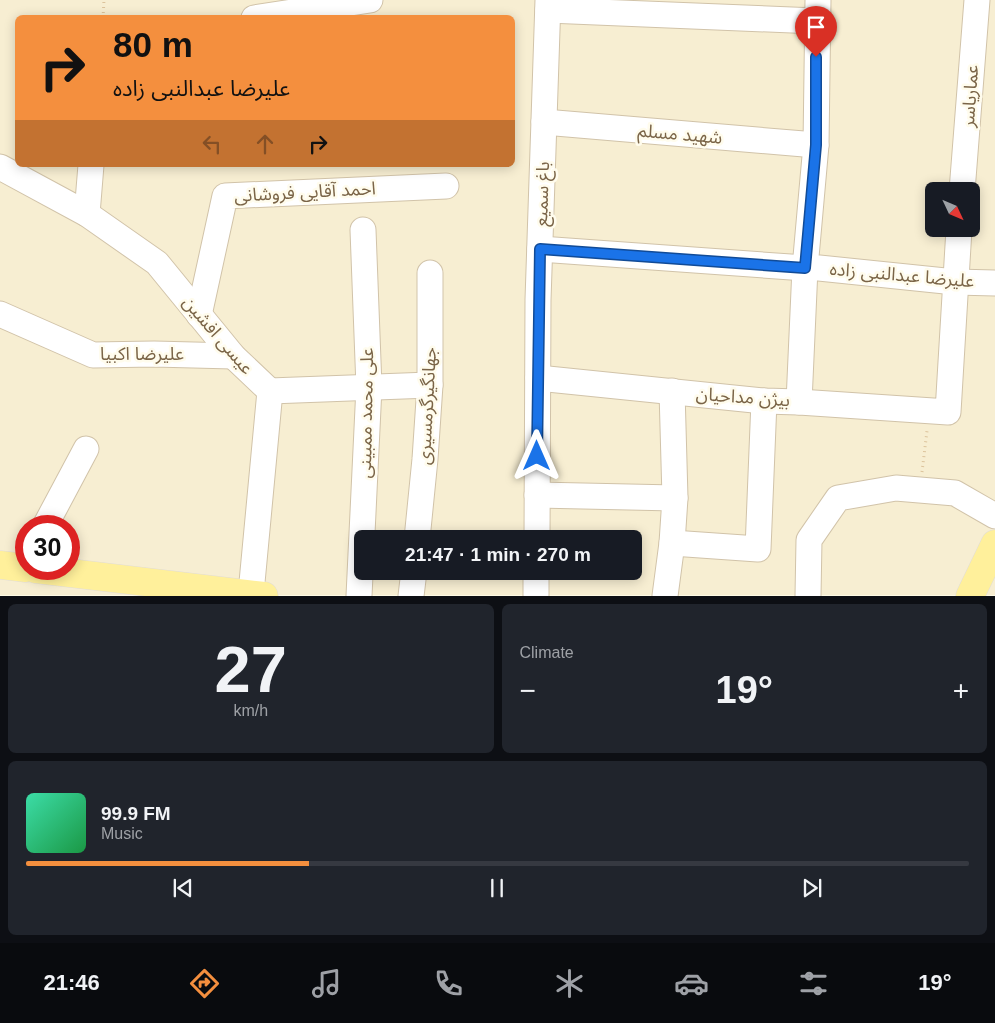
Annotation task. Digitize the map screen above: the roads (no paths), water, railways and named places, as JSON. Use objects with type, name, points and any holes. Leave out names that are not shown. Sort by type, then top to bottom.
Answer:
[{"type":"main road","points":[[970,596],[995,544]]},
{"type":"main road","points":[[80,573],[258,594]]},
{"type":"street","points":[[273,15],[370,0]]},
{"type":"street","name":"عماریاسر","points":[[963,182],[977,0]]},
{"type":"street","points":[[548,5],[817,11],[816,145],[805,268],[799,402]]},
{"type":"street","name":"باغ سمیع","points":[[537,530],[540,249],[548,5]]},
{"type":"street","name":"شهید مسلم","points":[[544,122],[816,145]]},
{"type":"street","name":"عیسی افشین","points":[[0,167],[87,214],[157,263],[232,356],[270,391]]},
{"type":"street","points":[[87,214],[91,167]]},
{"type":"street","name":"احمد آقایی فروشانی","points":[[199,315],[225,196],[446,186]]},
{"type":"street","name":"علی محمد ممبینی","points":[[359,596],[369,387],[363,230]]},
{"type":"street","points":[[955,282],[958,238]]},
{"type":"street","name":"علیرضا عبدالنبی زاده","points":[[540,249],[820,268],[955,282],[995,283]]},
{"type":"street","name":"جهانگیرگرمسیری","points":[[418,530],[430,385],[430,273]]},
{"type":"street","name":"بیژن مداحیان","points":[[538,378],[764,401],[939,412],[955,282]]},
{"type":"street","name":"علیرضا اکبیا","points":[[0,314],[93,355],[232,356]]},
{"type":"street","points":[[258,594],[270,391],[430,385]]},
{"type":"street","points":[[665,596],[672,543],[675,498],[672,391]]},
{"type":"street","points":[[672,543],[758,549],[764,401]]},
{"type":"street","points":[[51,515],[86,449]]},
{"type":"street","points":[[808,596],[808,540],[838,498],[896,488],[955,492],[995,516]]},
{"type":"street","points":[[537,495],[675,498]]},
{"type":"street","points":[[411,596],[413,580]]},
{"type":"street","points":[[536,580],[536,596]]}]
